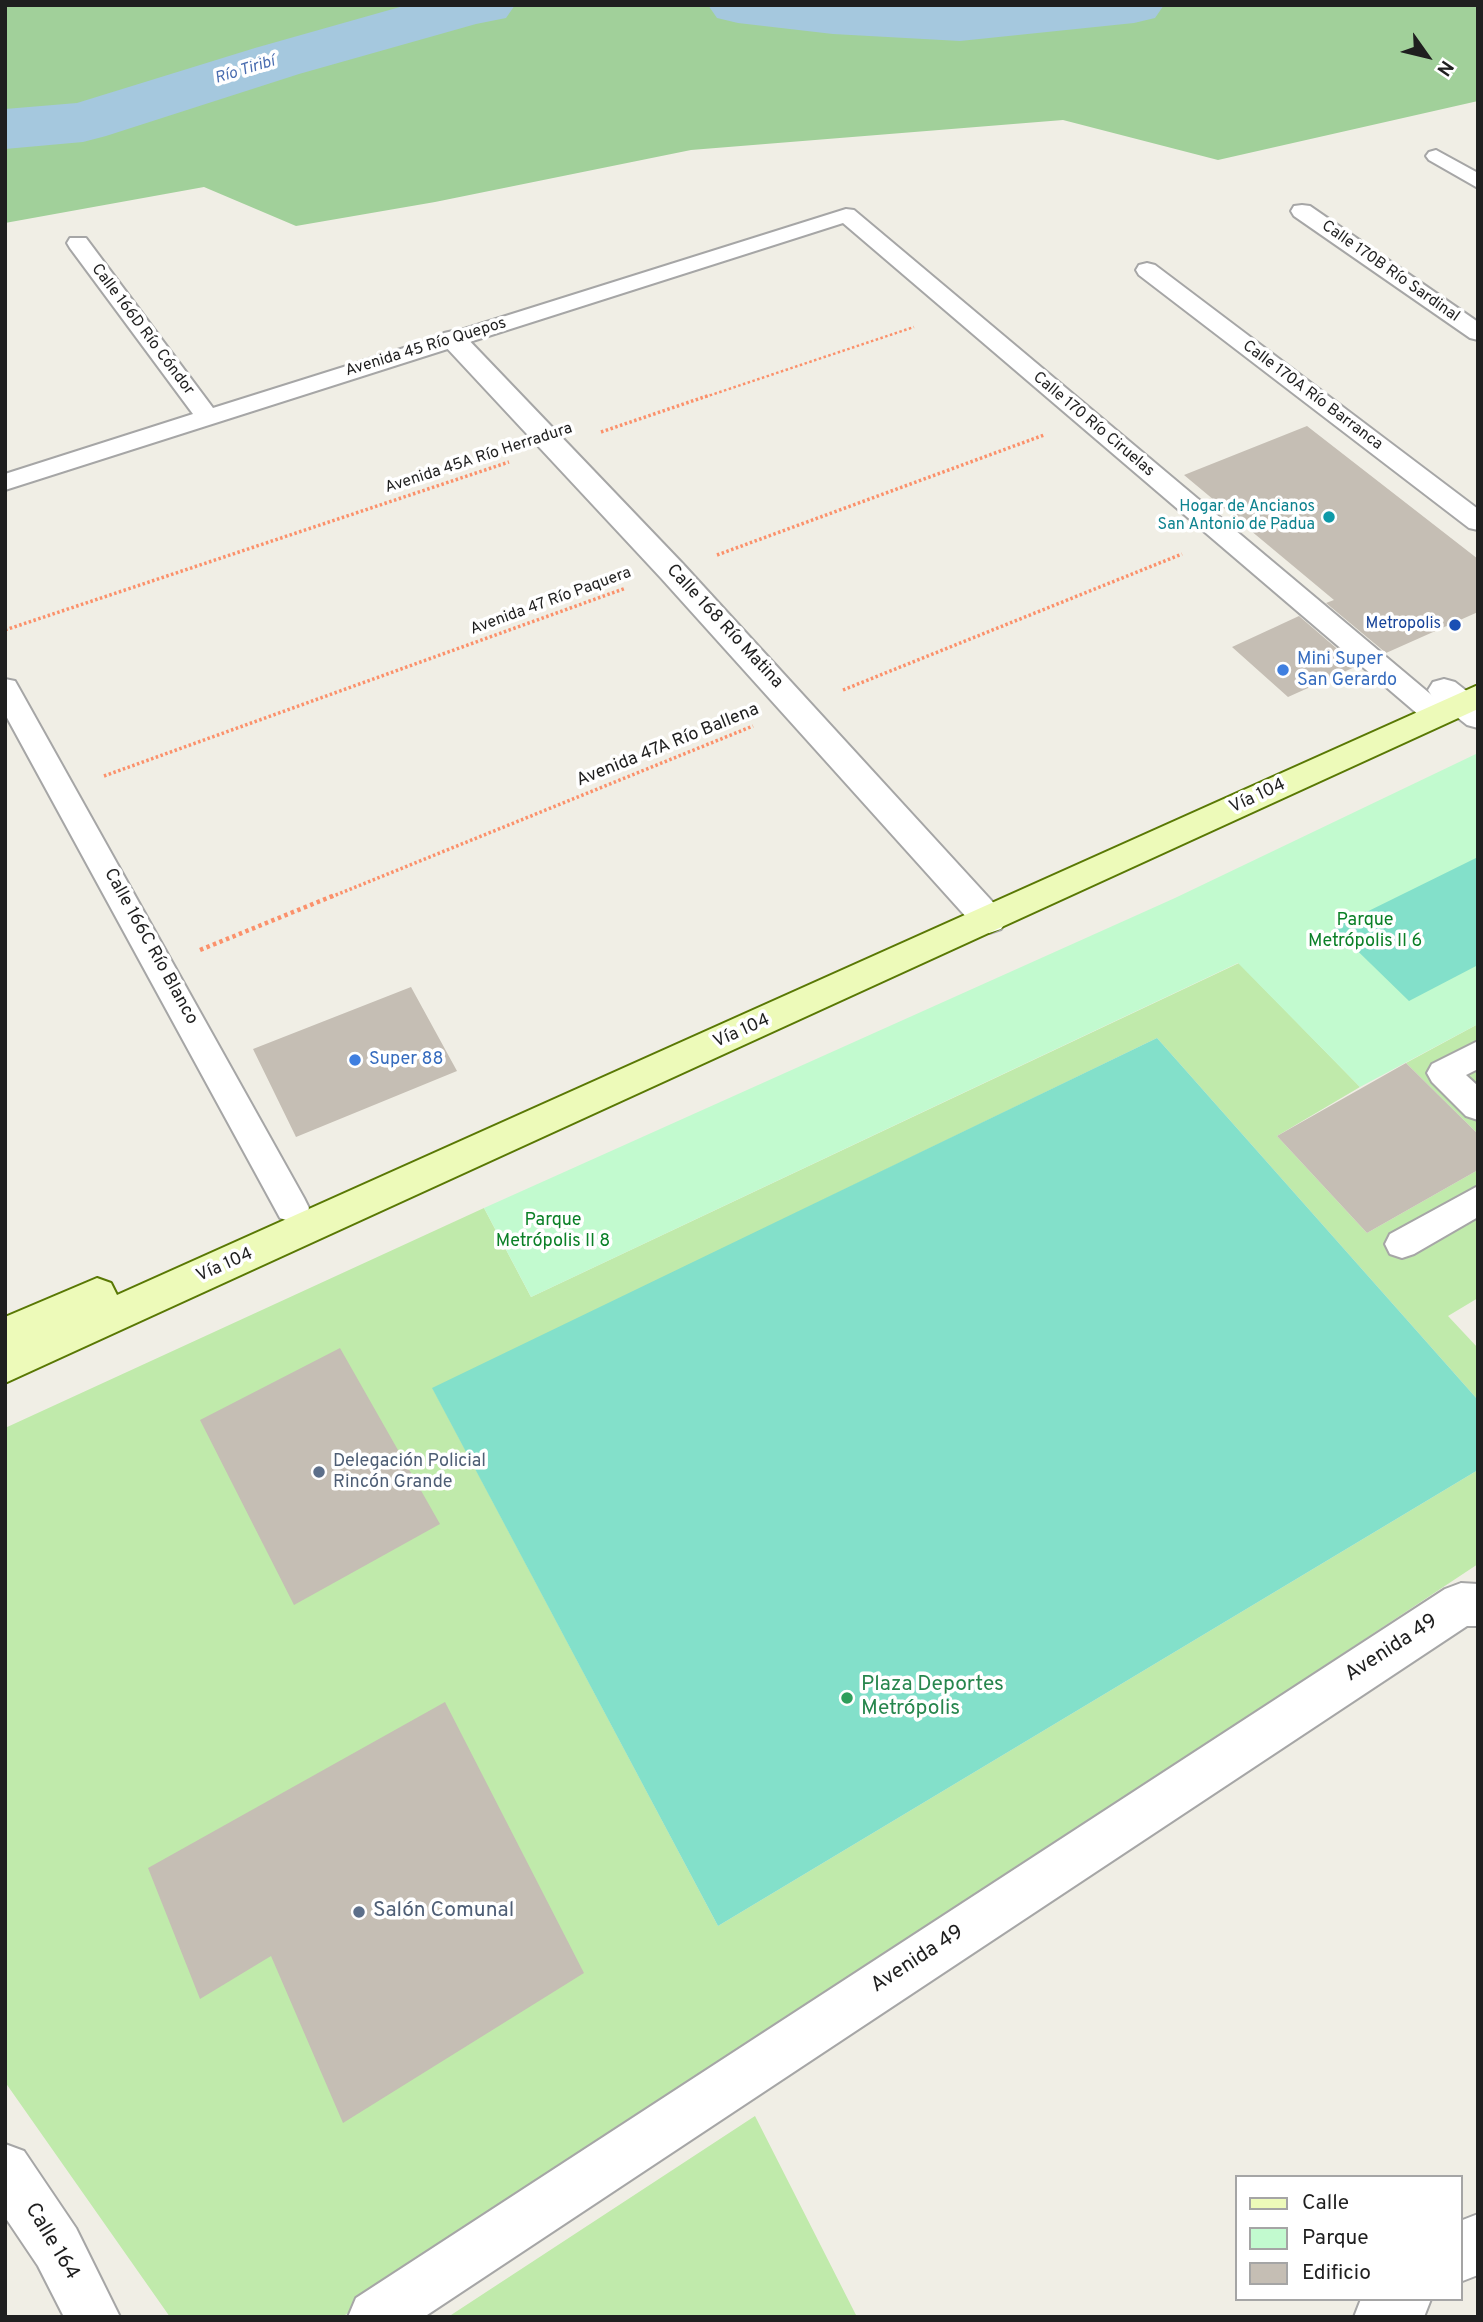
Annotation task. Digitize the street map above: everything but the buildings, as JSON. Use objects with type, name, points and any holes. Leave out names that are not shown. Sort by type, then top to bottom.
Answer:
[{"type":"main road","name":"Vía 104","points":[[5,1336],[292,1208],[982,911],[1456,699]]},
{"type":"main road","name":"Vía 104","points":[[5,1366],[982,911]]},
{"type":"street","name":"Calle 168 Río Matina","points":[[453,339],[673,571],[982,911]]},
{"type":"street","name":"Avenida 49","points":[[375,2317],[1469,1604]]},
{"type":"street","name":"Calle 164","points":[[5,2170],[57,2246],[93,2317]]},
{"type":"street","points":[[1462,2253],[1478,2241]]},
{"type":"street","points":[[1381,2317],[1401,2301]]},
{"type":"lane","points":[[1436,156],[1478,182]]},
{"type":"lane","name":"Calle 170B Río Sardinal","points":[[1302,211],[1478,333]]},
{"type":"lane","name":"Calle 170 Río Ciruelas","points":[[846,215],[1224,537],[1456,699]]},
{"type":"lane","name":"Avenida 45 Río Quepos","points":[[5,482],[846,215]]},
{"type":"lane","name":"Calle 166D Río Cóndor","points":[[78,243],[207,417]]},
{"type":"lane","name":"Calle 170A Río Barranca","points":[[1147,270],[1478,522]]},
{"type":"lane","name":"Calle 166C Río Blanco","points":[[5,688],[292,1208]]},
{"type":"lane","points":[[1478,1054],[1443,1073],[1478,1107]]},
{"type":"lane","points":[[1402,1244],[1478,1200]]},
{"type":"path","name":"Avenida 45A Río Herradura","points":[[5,630],[960,312]]},
{"type":"path","name":"Avenida 47 Río Paquera","points":[[64,791],[1086,420]]},
{"type":"path","name":"Avenida 47A Río Ballena","points":[[160,966],[1224,537]]},
{"type":"green space","points":[[5,5],[1478,5],[1478,101],[1218,160],[1063,120],[691,150],[435,202],[296,226],[204,187],[5,223]]},
{"type":"green space","points":[[1478,753],[1478,1024],[1360,1087],[1238,963],[531,1297],[484,1208],[1175,898]]},
{"type":"green space","name":"Parque Metrópolis II 6","points":[[1478,857],[1478,965],[1409,1001],[1334,928]]},
{"type":"green space","points":[[1239,963],[1360,1087],[1277,1136],[1367,1233],[1478,1170],[1478,1298],[1448,1316],[1478,1348],[1478,1400],[1157,1038],[433,1389],[718,1926],[1478,1470],[1478,1564],[342,2317],[170,2317],[5,2082],[5,1428],[484,1208],[531,1297]]},
{"type":"green space","points":[[1478,1024],[1478,1134],[1406,1063]]},
{"type":"green space","name":"Plaza Deportes Metrópolis","points":[[1157,1038],[1478,1400],[1478,1470],[718,1926],[432,1388]]},
{"type":"green space","points":[[755,2116],[857,2317],[448,2317]]},
{"type":"waterway","name":"Río Tiribí","points":[[5,129],[83,122],[277,61],[472,6],[485,5]]},
{"type":"waterway","name":"Río Tiribí","points":[[738,5],[833,16],[960,23],[1134,5]]},
{"type":"place","name":"Hogar de Ancianos San Antonio de Padua","points":[[1329,517]]},
{"type":"place","name":"Metropolis","points":[[1455,625]]},
{"type":"place","name":"Mini Super San Gerardo","points":[[1283,670]]},
{"type":"place","name":"Super 88","points":[[355,1060]]},
{"type":"place","name":"Delegación Policial Rincón Grande","points":[[319,1472]]},
{"type":"place","name":"Plaza Deportes Metrópolis","points":[[847,1698]]},
{"type":"place","name":"Salón Comunal","points":[[359,1912]]},
{"type":"park label","name":"Parque Metrópolis II 8","points":[[553,1231]]}]
